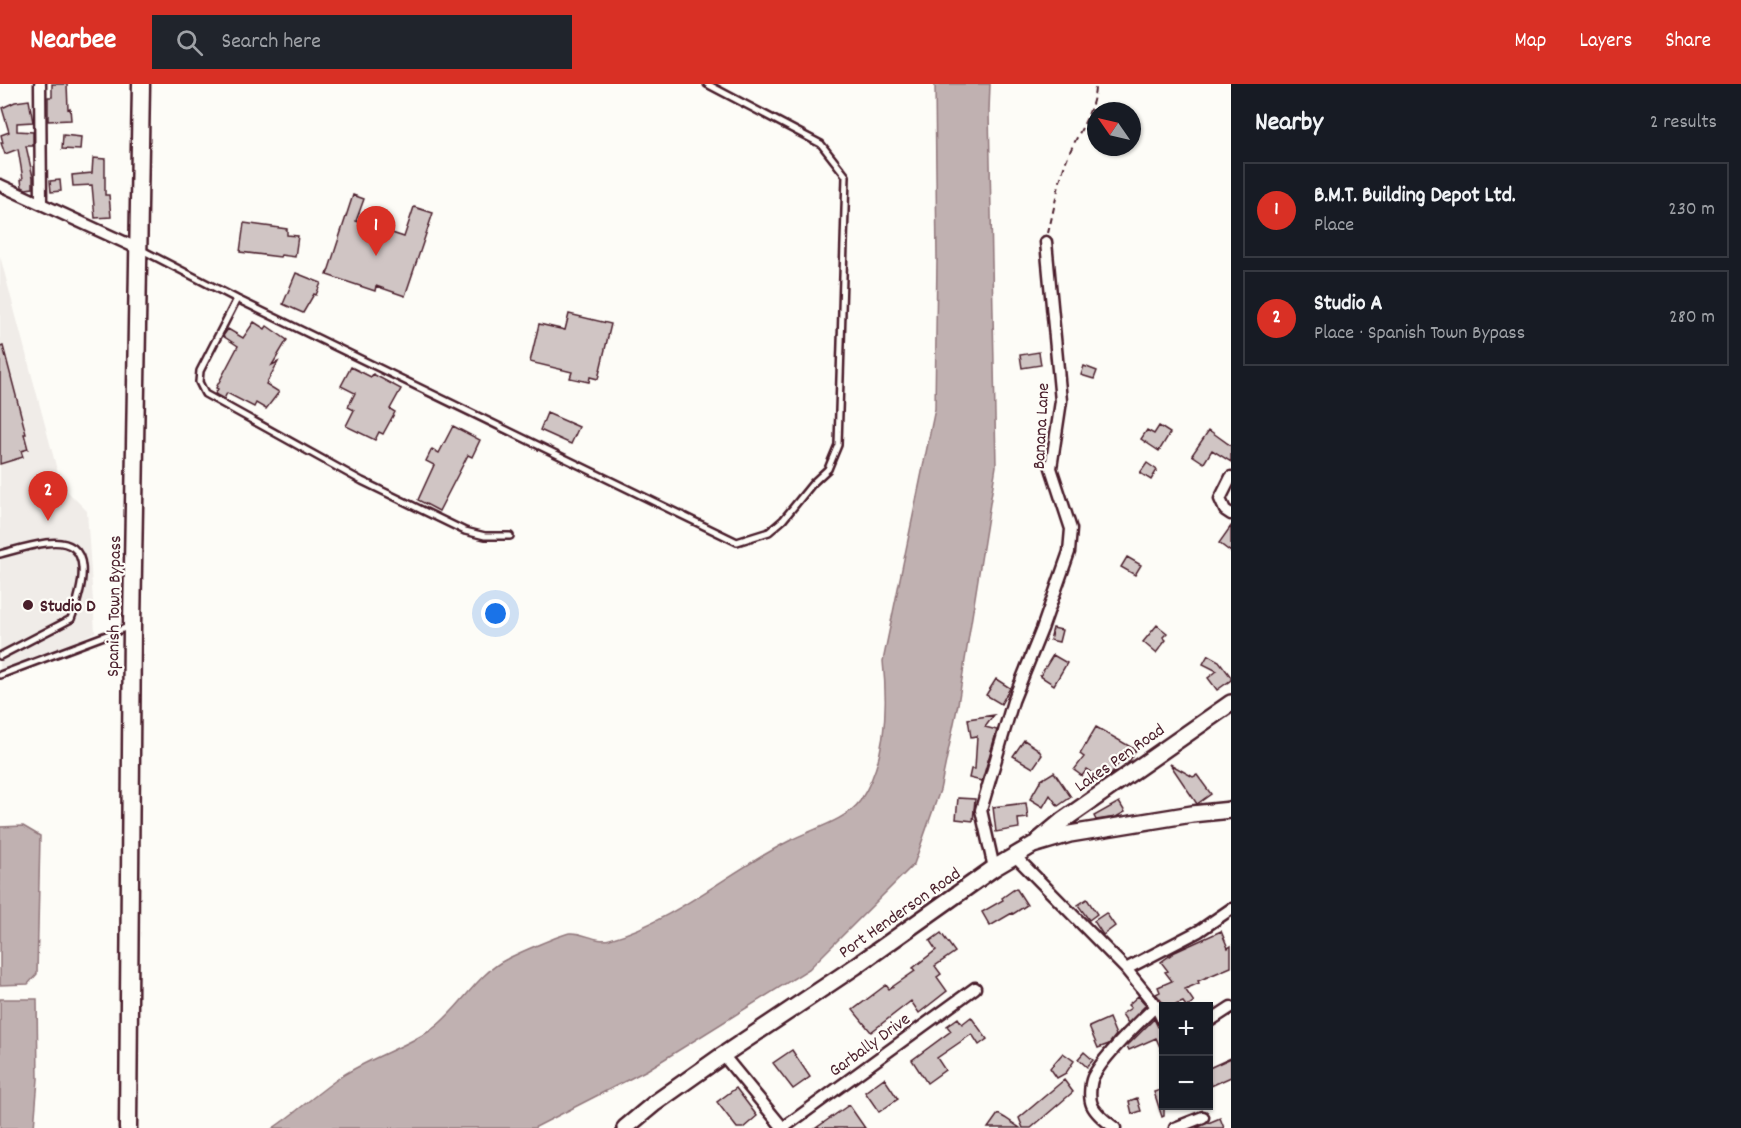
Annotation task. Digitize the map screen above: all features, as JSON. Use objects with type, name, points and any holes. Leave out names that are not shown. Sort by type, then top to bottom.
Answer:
[{"type":"main road","name":"Spanish Town Bypass","points":[[128,1128],[132,626],[141,84]]},
{"type":"street","points":[[40,84],[41,203]]},
{"type":"street","points":[[0,185],[139,249]]},
{"type":"street","name":"Banana Lane","points":[[994,868],[981,810],[1013,700],[1042,629],[1069,552],[1071,529],[1051,468],[1061,401],[1046,242]]},
{"type":"street","points":[[1231,477],[1220,499],[1225,510],[1231,514]]},
{"type":"street","name":"Lakes Pen Road","points":[[1033,845],[1062,821],[1231,703]]},
{"type":"street","name":"Port Henderson Road","points":[[625,1128],[655,1103],[723,1055],[856,966],[994,868],[1033,845],[1070,834],[1231,810]]},
{"type":"street","points":[[1015,856],[1126,969],[1159,1012]]},
{"type":"street","points":[[1126,969],[1199,931],[1231,909]]},
{"type":"street","name":"Garbally Drive","points":[[783,1128],[975,988]]},
{"type":"street","points":[[1115,1128],[1092,1104],[1090,1089],[1093,1077],[1120,1043],[1156,1006]]},
{"type":"street","points":[[1213,1019],[1231,1007]]},
{"type":"street","points":[[723,1055],[783,1128]]},
{"type":"street","points":[[1175,1128],[1203,1117]]},
{"type":"lane","points":[[139,249],[737,542],[769,532],[783,520],[813,483],[828,469],[838,445],[846,176],[821,144],[707,84]]},
{"type":"lane","points":[[237,299],[200,371],[199,382],[205,394],[362,481],[465,531],[485,536],[510,536]]},
{"type":"lane","points":[[0,554],[47,543],[68,545],[81,554],[82,586],[71,619],[0,656]]},
{"type":"lane","points":[[0,675],[132,626]]},
{"type":"path","points":[[1046,242],[1066,162],[1093,106],[1095,84]]},
{"type":"shaded area","points":[[935,84],[990,84],[996,466],[958,704],[940,790],[914,864],[809,969],[647,1070],[534,1128],[273,1128],[342,1076],[431,1030],[451,1013],[486,974],[507,959],[570,933],[605,940],[634,931],[680,908],[767,853],[837,820],[860,801],[869,786],[880,752],[885,715],[883,661],[935,409],[937,260]]},
{"type":"shaded area","points":[[0,256],[61,485],[87,511],[95,632],[0,676]]},
{"type":"shaded area","points":[[23,826],[40,836],[37,974],[28,984],[0,985],[0,827]]},
{"type":"shaded area","points":[[0,999],[37,999],[38,1079],[34,1128],[0,1128]]},
{"type":"building","points":[[52,84],[67,84],[71,120],[48,121],[48,97],[52,97]]},
{"type":"building","points":[[29,100],[33,122],[17,123],[17,131],[33,132],[33,146],[26,146],[33,177],[33,188],[26,189],[22,187],[21,179],[23,179],[18,149],[5,154],[1,135],[9,132],[2,108],[15,102]]},
{"type":"building","points":[[63,135],[81,137],[80,150],[62,149]]},
{"type":"building","points":[[93,158],[105,159],[105,195],[109,195],[111,217],[95,218],[92,185],[73,186],[72,175],[92,173]]},
{"type":"building","points":[[60,180],[61,191],[51,192],[50,181]]},
{"type":"building","points":[[353,195],[364,199],[356,221],[404,237],[414,207],[433,213],[405,296],[376,286],[375,291],[327,275]]},
{"type":"building","points":[[244,223],[287,229],[287,235],[298,236],[295,257],[240,252]]},
{"type":"building","points":[[296,273],[321,283],[316,295],[314,294],[303,313],[283,304]]},
{"type":"building","points":[[569,314],[611,324],[598,379],[590,377],[589,382],[570,378],[572,372],[530,362],[539,324],[565,330]]},
{"type":"building","points":[[254,322],[265,329],[267,326],[287,340],[272,365],[278,362],[266,384],[279,392],[266,409],[256,403],[254,407],[227,393],[224,399],[215,394],[238,346],[223,336],[228,329],[243,338]]},
{"type":"building","points":[[3,346],[28,449],[21,451],[23,457],[0,464],[0,347]]},
{"type":"building","points":[[1039,352],[1041,365],[1022,368],[1020,355]]},
{"type":"building","points":[[1084,366],[1097,371],[1094,379],[1081,375]]},
{"type":"building","points":[[351,367],[371,377],[373,374],[401,389],[390,409],[395,412],[383,434],[379,432],[375,440],[346,426],[354,410],[348,407],[355,393],[341,386]]},
{"type":"building","points":[[547,413],[579,427],[571,444],[540,430]]},
{"type":"building","points":[[453,426],[480,440],[472,457],[468,455],[439,511],[418,500],[434,465],[426,461],[432,449],[439,453]]},
{"type":"building","points":[[1159,426],[1170,433],[1159,451],[1141,439],[1147,430],[1154,434]]},
{"type":"building","points":[[1209,430],[1231,446],[1231,462],[1212,450],[1204,463],[1192,455]]},
{"type":"building","points":[[1147,463],[1157,470],[1151,480],[1140,473]]},
{"type":"building","points":[[1231,526],[1231,552],[1219,543]]},
{"type":"building","points":[[1127,557],[1141,565],[1135,575],[1121,567]]},
{"type":"building","points":[[1157,625],[1167,633],[1163,637],[1166,640],[1156,653],[1143,642]]},
{"type":"building","points":[[1053,628],[1062,630],[1059,642],[1050,640]]},
{"type":"building","points":[[1053,655],[1067,663],[1054,685],[1040,676]]},
{"type":"building","points":[[1208,655],[1219,661],[1231,677],[1231,680],[1217,690],[1208,678],[1217,671],[1203,664]]},
{"type":"building","points":[[996,679],[1010,688],[1001,704],[986,695]]},
{"type":"building","points":[[994,715],[985,727],[997,730],[982,781],[969,778],[971,769],[975,769],[977,736],[971,737],[968,719]]},
{"type":"building","points":[[1096,727],[1136,750],[1126,765],[1120,761],[1112,774],[1104,780],[1087,769],[1082,776],[1074,770],[1084,757],[1080,754]]},
{"type":"building","points":[[1024,740],[1038,749],[1042,755],[1033,768],[1013,756]]},
{"type":"building","points":[[1170,764],[1193,777],[1197,775],[1211,794],[1197,804]]},
{"type":"building","points":[[1054,772],[1071,797],[1058,806],[1050,795],[1043,807],[1030,799],[1041,780]]},
{"type":"building","points":[[958,798],[975,799],[973,821],[956,819]]},
{"type":"building","points":[[1119,802],[1125,812],[1116,817],[1096,820],[1094,816]]},
{"type":"building","points":[[1026,803],[1028,818],[1018,819],[1019,828],[996,832],[993,807]]},
{"type":"building","points":[[1016,888],[1027,905],[990,926],[982,912],[1003,900],[1002,898]]},
{"type":"building","points":[[1087,899],[1097,914],[1089,920],[1078,905]]},
{"type":"building","points":[[1106,913],[1115,926],[1103,935],[1094,921]]},
{"type":"building","points":[[1221,931],[1228,948],[1231,946],[1231,967],[1185,989],[1194,1002],[1162,1002],[1156,994],[1160,992],[1158,987],[1172,981],[1161,962],[1175,952]]},
{"type":"building","points":[[941,933],[955,952],[935,966],[941,974],[937,977],[947,991],[919,1013],[911,1001],[871,1032],[853,1010],[886,985],[889,989],[915,971],[913,968],[936,950],[930,941]]},
{"type":"building","points":[[1138,996],[1146,1005],[1128,1023],[1122,1014],[1131,1008],[1128,1005]]},
{"type":"building","points":[[971,1017],[987,1039],[979,1045],[972,1034],[937,1058],[945,1070],[927,1083],[912,1060],[951,1031],[947,1026],[958,1018],[962,1024]]},
{"type":"building","points":[[1109,1018],[1116,1035],[1109,1044],[1098,1048],[1089,1027]]},
{"type":"building","points":[[1154,1019],[1159,1028],[1159,1045],[1156,1038],[1129,1050],[1127,1046]]},
{"type":"building","points":[[792,1050],[810,1077],[793,1089],[773,1063]]},
{"type":"building","points":[[1084,1052],[1093,1060],[1087,1067],[1078,1059]]},
{"type":"building","points":[[1063,1053],[1074,1061],[1066,1073],[1057,1078],[1050,1068]]},
{"type":"building","points":[[1231,1058],[1231,1077],[1213,1085],[1213,1066]]},
{"type":"building","points":[[884,1078],[898,1099],[879,1112],[865,1092]]},
{"type":"building","points":[[1064,1080],[1073,1092],[1031,1128],[1023,1128],[1019,1118]]},
{"type":"building","points":[[736,1088],[757,1116],[743,1128],[737,1128],[717,1102]]},
{"type":"building","points":[[1159,1090],[1159,1108],[1154,1092]]},
{"type":"building","points":[[1137,1098],[1141,1111],[1132,1114],[1129,1101]]},
{"type":"building","points":[[849,1105],[865,1128],[816,1128]]},
{"type":"building","points":[[998,1114],[1005,1118],[1020,1128],[988,1128]]},
{"type":"building","points":[[1220,1118],[1224,1128],[1196,1128]]},
{"type":"place","name":"B.M.T. Building Depot Ltd.","points":[[376,256]]},
{"type":"place","name":"Studio A","points":[[48,521]]},
{"type":"place","name":"Studio D","points":[[28,605]]}]
